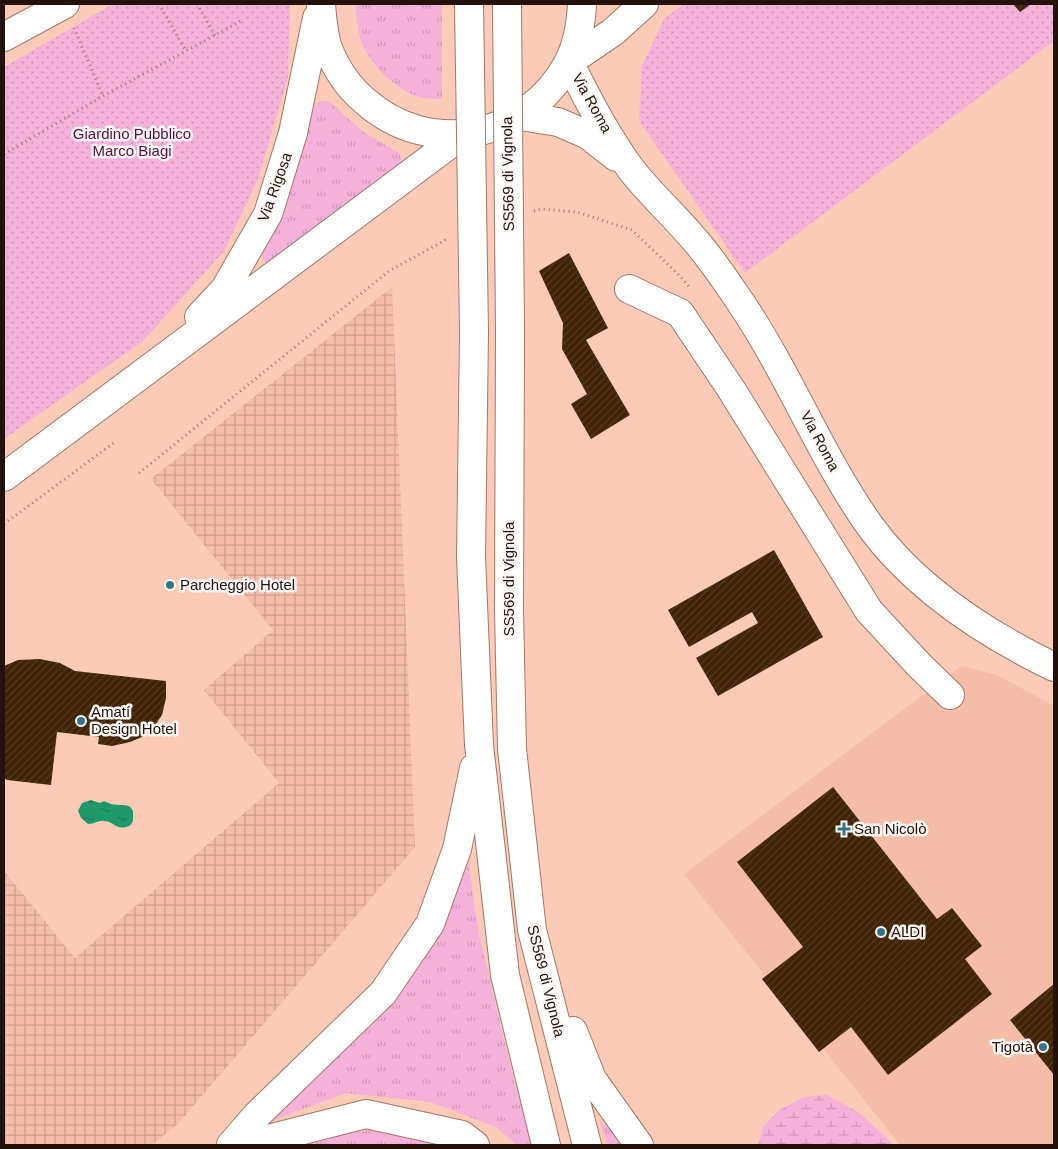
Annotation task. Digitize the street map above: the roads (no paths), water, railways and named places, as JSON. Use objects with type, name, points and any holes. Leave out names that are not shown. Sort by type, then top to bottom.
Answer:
[{"type":"main road","points":[[4,37],[64,4]]},
{"type":"main road","name":"Via Roma","points":[[320,4],[322,26],[328,47],[341,75],[356,93],[376,111],[406,127],[435,134],[462,135],[490,129],[520,116],[540,101],[556,83],[569,62],[581,25],[582,4]]},
{"type":"main road","name":"Via Rigosa","points":[[154,366],[225,288],[268,214],[293,133],[320,4]]},
{"type":"main road","points":[[469,4],[474,332],[471,557],[479,744],[505,975],[546,1145]]},
{"type":"main road","name":"SS569 di Vignola","points":[[507,4],[510,331],[509,611],[512,749],[532,930],[587,1145]]},
{"type":"main road","points":[[569,62],[613,32],[644,4]]},
{"type":"main road","name":"Via Roma","points":[[569,62],[587,99],[631,169]]},
{"type":"main road","name":"Via Roma","points":[[520,116],[558,122],[588,136],[631,169],[696,240],[741,303],[783,371],[844,485],[871,527],[900,562],[938,595],[987,630],[1023,652],[1054,667]]},
{"type":"main road","name":"Via Rigosa","points":[[4,478],[462,135]]},
{"type":"main road","points":[[629,289],[680,313],[731,389],[869,611],[918,665],[950,695]]},
{"type":"main road","points":[[231,1145],[256,1116],[383,993],[430,924],[457,849],[479,744]]},
{"type":"main road","points":[[532,930],[592,1079],[640,1145]]},
{"type":"main road","points":[[256,1145],[268,1139],[366,1114],[462,1135],[475,1145]]},
{"type":"water","points":[[91,800],[100,803],[104,801],[115,805],[130,806],[133,812],[132,823],[123,828],[104,821],[88,824],[81,818],[78,811],[82,803]]},
{"type":"place","name":"Parcheggio Hotel","points":[[170,585]]},
{"type":"place","name":"Amatí Design Hotel","points":[[81,721]]},
{"type":"place","name":"San Nicolò","points":[[844,829]]},
{"type":"place","name":"ALDI","points":[[881,932]]},
{"type":"place","name":"Tigotà","points":[[1043,1047]]},
{"type":"park label","name":"Giardino Pubblico Marco Biagi","points":[[132,142]]}]
